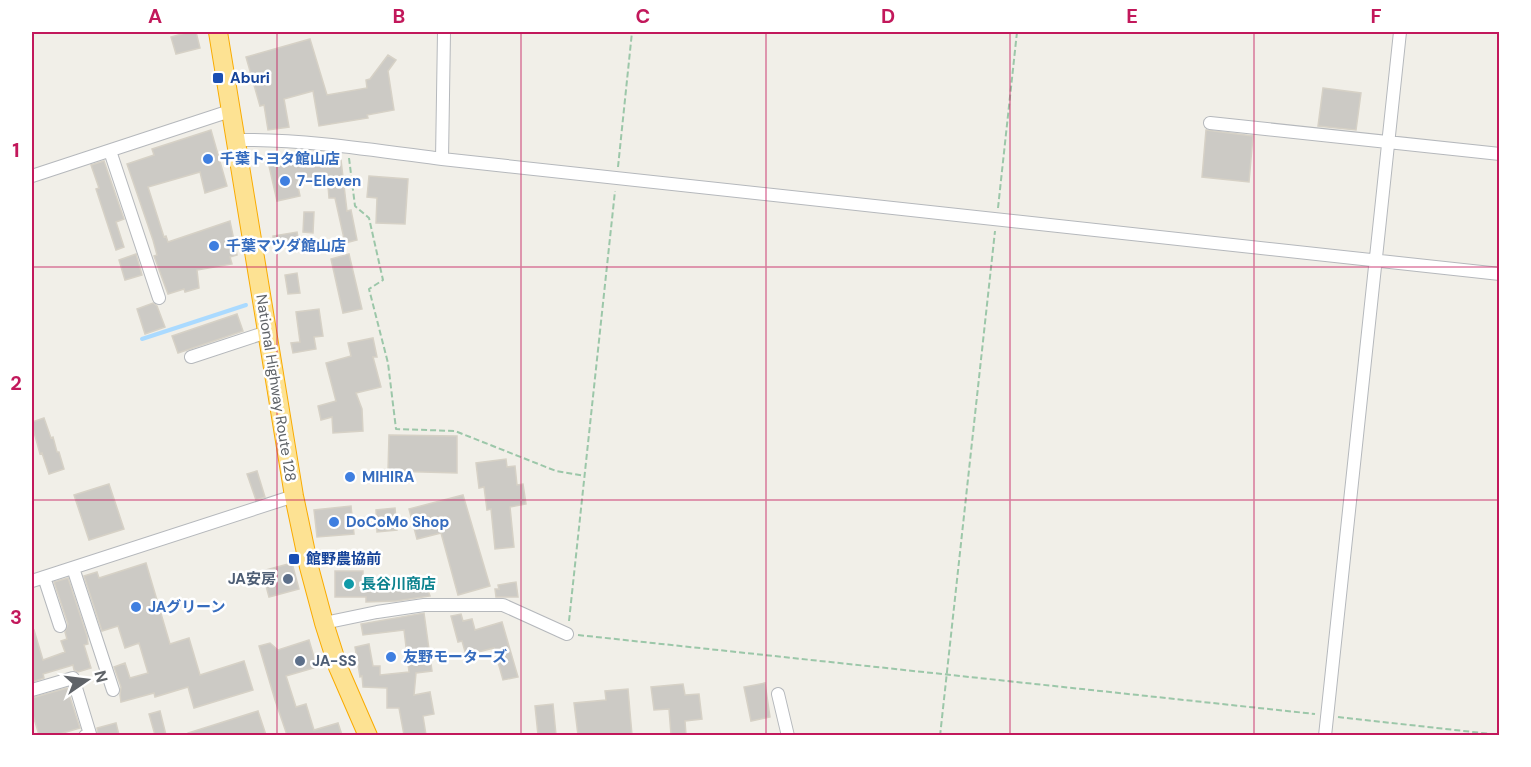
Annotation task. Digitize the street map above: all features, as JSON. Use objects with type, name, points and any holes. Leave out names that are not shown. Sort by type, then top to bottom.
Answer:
[{"type":"highway","name":"National Highway Route 128","points":[[218,32],[294,496],[309,567],[338,667],[368,735]]},
{"type":"street","points":[[442,159],[444,32]]},
{"type":"street","points":[[1324,735],[1400,32]]},
{"type":"street","points":[[32,176],[230,111]]},
{"type":"street","points":[[1210,123],[1500,154]]},
{"type":"street","points":[[235,140],[270,139],[347,147],[1500,274]]},
{"type":"street","points":[[110,152],[159,298]]},
{"type":"street","points":[[191,357],[267,332]]},
{"type":"street","points":[[60,626],[38,579],[294,496]]},
{"type":"street","points":[[73,568],[113,690]]},
{"type":"street","points":[[324,623],[424,605],[503,605],[567,633]]},
{"type":"street","points":[[32,690],[73,678],[90,734],[85,735]]},
{"type":"street","points":[[778,694],[788,735]]},
{"type":"path","points":[[632,32],[567,633],[1500,735]]},
{"type":"path","points":[[940,735],[1017,32]]},
{"type":"path","points":[[347,147],[355,206],[369,218],[383,280],[369,289],[388,363],[396,429],[455,431],[556,471],[585,476]]},
{"type":"building","points":[[196,32],[200,48],[176,54],[171,37]]},
{"type":"building","points":[[310,39],[327,95],[367,88],[366,80],[370,79],[388,55],[396,60],[388,71],[394,110],[367,115],[368,118],[319,126],[313,91],[284,99],[289,127],[268,130],[264,105],[260,106],[246,57]]},
{"type":"building","points":[[1323,88],[1361,93],[1356,130],[1318,126]]},
{"type":"building","points":[[211,130],[227,186],[205,193],[200,172],[148,187],[164,237],[166,236],[168,242],[230,221],[237,255],[230,257],[232,264],[197,270],[199,288],[185,292],[184,289],[168,294],[154,256],[157,255],[153,240],[127,164],[154,155],[152,149]]},
{"type":"building","points":[[1206,130],[1253,136],[1249,182],[1202,177]]},
{"type":"building","points":[[294,160],[327,162],[341,160],[347,211],[351,210],[357,240],[345,243],[335,198],[329,198],[328,185],[297,182],[300,196],[277,201],[269,166]]},
{"type":"building","points":[[104,161],[124,219],[116,222],[124,247],[116,250],[96,189],[99,188],[91,165]]},
{"type":"building","points":[[369,176],[408,179],[405,224],[376,223],[377,198],[367,197]]},
{"type":"building","points":[[304,212],[314,212],[313,233],[303,232]]},
{"type":"building","points":[[297,232],[299,242],[275,247],[273,236]]},
{"type":"building","points":[[136,254],[142,275],[125,280],[119,260]]},
{"type":"building","points":[[349,254],[362,309],[343,313],[331,259]]},
{"type":"building","points":[[297,273],[300,293],[288,294],[285,275]]},
{"type":"building","points":[[153,303],[157,306],[165,327],[145,334],[137,309]]},
{"type":"building","points":[[319,309],[323,336],[314,337],[316,349],[293,353],[291,343],[300,342],[296,312]]},
{"type":"building","points":[[237,314],[243,331],[178,353],[172,336]]},
{"type":"building","points":[[373,338],[377,357],[373,357],[381,387],[356,393],[362,409],[363,431],[333,433],[332,417],[321,420],[318,406],[336,401],[326,363],[351,356],[348,343]]},
{"type":"building","points":[[44,418],[64,469],[49,474],[42,453],[40,454],[32,425],[32,422]]},
{"type":"building","points":[[389,435],[457,436],[457,473],[388,471]]},
{"type":"building","points":[[506,459],[507,467],[515,466],[517,485],[523,484],[526,504],[510,507],[514,547],[495,549],[491,509],[487,510],[484,487],[479,488],[476,463]]},
{"type":"building","points":[[257,471],[265,497],[256,500],[247,474]]},
{"type":"building","points":[[109,484],[124,529],[89,540],[74,495]]},
{"type":"building","points":[[463,495],[490,586],[458,595],[441,533],[417,539],[409,509]]},
{"type":"building","name":"DoCoMo Shop","points":[[351,506],[354,534],[317,537],[314,510]]},
{"type":"building","points":[[395,508],[397,530],[377,532],[376,510]]},
{"type":"building","name":"JAグリーン","points":[[146,563],[170,644],[189,638],[200,675],[244,661],[253,690],[194,708],[188,687],[155,697],[154,693],[121,702],[121,687],[114,667],[125,663],[130,678],[148,673],[139,643],[125,648],[118,626],[102,631],[84,576],[97,572],[99,578]]},
{"type":"building","points":[[292,563],[299,589],[269,597],[262,571]]},
{"type":"building","points":[[335,571],[363,571],[363,584],[410,582],[423,577],[430,596],[396,601],[366,602],[366,597],[335,597]]},
{"type":"building","points":[[68,578],[87,636],[88,644],[84,645],[91,668],[78,672],[74,670],[73,665],[43,674],[44,678],[32,682],[32,631],[34,630],[43,660],[65,652],[61,641],[67,639],[65,632],[68,624],[54,582]]},
{"type":"building","points":[[516,582],[518,597],[496,597],[495,589],[499,589],[498,585]]},
{"type":"building","points":[[424,613],[432,671],[416,673],[414,695],[430,692],[434,714],[423,716],[426,735],[404,735],[399,708],[387,708],[387,688],[363,687],[355,647],[369,644],[373,666],[380,666],[380,675],[409,672],[404,630],[363,635],[361,624]]},
{"type":"building","points":[[461,614],[463,621],[472,619],[475,630],[502,622],[518,677],[503,680],[494,648],[466,655],[462,641],[458,642],[451,616]]},
{"type":"building","points":[[309,640],[317,667],[286,676],[296,707],[306,704],[314,730],[338,723],[342,735],[287,735],[259,646],[270,643],[278,650]]},
{"type":"building","points":[[765,683],[770,717],[751,721],[744,687]]},
{"type":"building","points":[[683,684],[685,695],[699,694],[702,719],[685,721],[686,735],[671,735],[669,709],[654,710],[651,687]]},
{"type":"building","points":[[67,688],[80,728],[56,735],[39,735],[32,712],[32,698]]},
{"type":"building","points":[[628,689],[632,735],[578,735],[574,703],[606,700],[605,691]]},
{"type":"building","points":[[553,704],[556,735],[538,735],[535,706]]},
{"type":"building","points":[[160,711],[166,735],[155,735],[149,714]]},
{"type":"building","points":[[258,711],[266,735],[188,735],[188,733]]},
{"type":"building","points":[[116,723],[119,735],[98,735],[97,728]]},
{"type":"waterway","points":[[142,339],[246,305]]},
{"type":"place","name":"Aburi","points":[[218,78]]},
{"type":"place","name":"千葉トヨタ館山店","points":[[208,159]]},
{"type":"place","name":"7-Eleven","points":[[285,181]]},
{"type":"place","name":"千葉マツダ館山店","points":[[214,246]]},
{"type":"place","name":"MIHIRA","points":[[350,477]]},
{"type":"place","name":"DoCoMo Shop","points":[[334,522]]},
{"type":"place","name":"館野農協前","points":[[294,559]]},
{"type":"place","name":"JA安房","points":[[288,579]]},
{"type":"place","name":"長谷川商店","points":[[349,584]]},
{"type":"place","name":"JAグリーン","points":[[136,607]]},
{"type":"place","name":"友野モーターズ","points":[[391,657]]},
{"type":"place","name":"JA-SS","points":[[300,661]]}]
